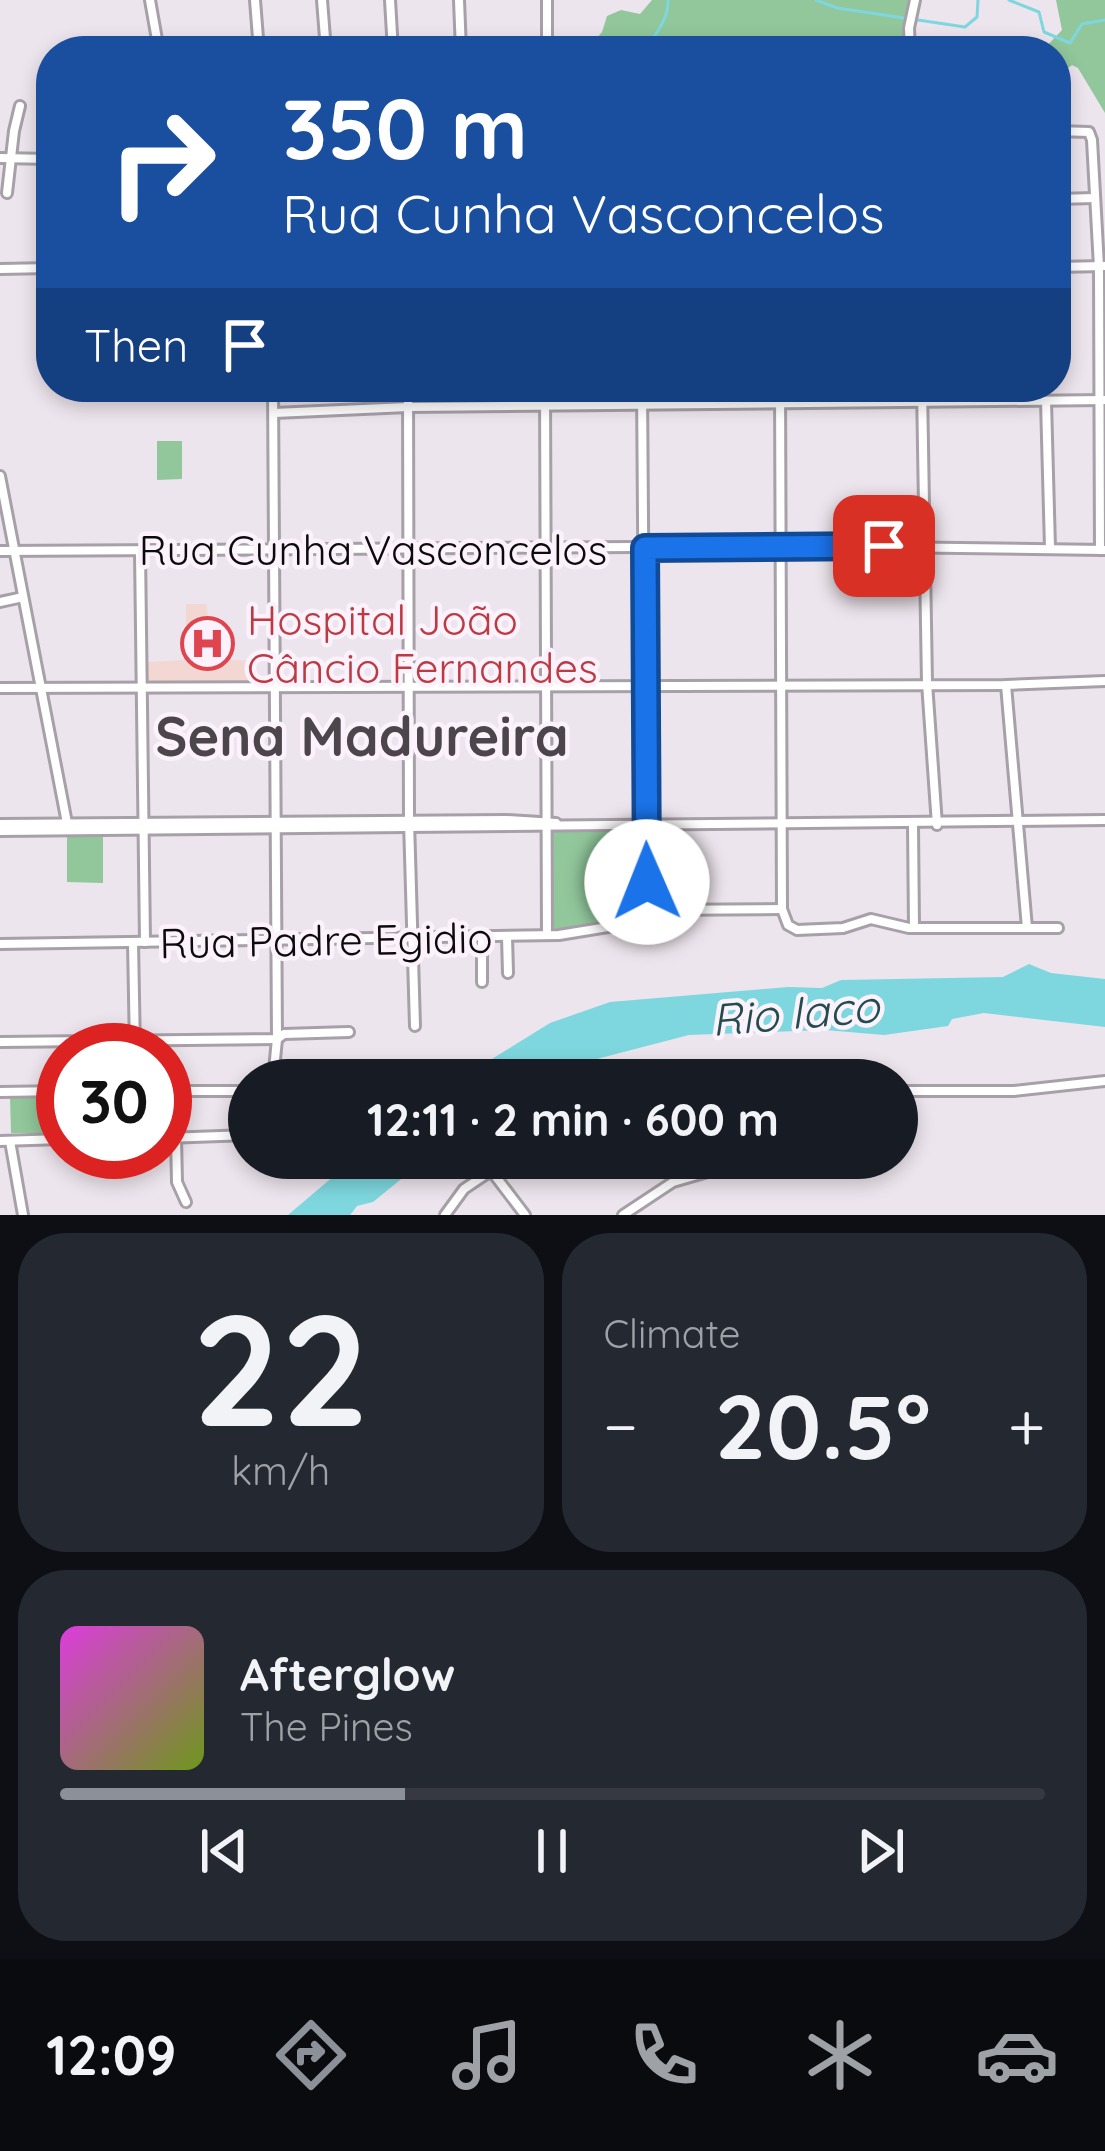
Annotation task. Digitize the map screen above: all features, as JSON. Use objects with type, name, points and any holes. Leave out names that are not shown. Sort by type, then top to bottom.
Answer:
[{"type":"street","points":[[150,0],[156,36]]},
{"type":"street","points":[[255,0],[258,36]]},
{"type":"street","points":[[322,0],[325,36]]},
{"type":"street","points":[[391,0],[392,36]]},
{"type":"street","points":[[459,0],[460,36]]},
{"type":"street","points":[[547,0],[547,36]]},
{"type":"street","points":[[909,36],[915,0]]},
{"type":"street","points":[[7,194],[5,159],[20,106]]},
{"type":"street","points":[[1071,131],[1089,132],[1102,267],[1102,550]]},
{"type":"street","points":[[5,159],[36,159]]},
{"type":"street","points":[[1071,199],[1095,198]]},
{"type":"street","points":[[1071,267],[1102,267]]},
{"type":"street","points":[[0,269],[36,268]]},
{"type":"street","points":[[1071,401],[1102,400]]},
{"type":"street","points":[[274,402],[275,1059]]},
{"type":"street","points":[[408,402],[409,824],[416,1026]]},
{"type":"street","points":[[545,402],[547,935]]},
{"type":"street","points":[[642,402],[646,910]]},
{"type":"street","points":[[781,402],[782,908],[792,929],[843,928],[871,920],[914,928],[1058,928]]},
{"type":"street","points":[[274,413],[408,407],[984,402]]},
{"type":"street","points":[[1046,402],[1050,548]]},
{"type":"street","points":[[923,403],[927,683],[938,825]]},
{"type":"street","points":[[0,476],[68,827]]},
{"type":"street","name":"Rua Cunha Vasconcelos","points":[[0,551],[923,546],[1102,550]]},
{"type":"street","points":[[140,551],[145,942]]},
{"type":"street","points":[[0,602],[23,597]]},
{"type":"street","points":[[0,688],[1105,681]]},
{"type":"street","points":[[1006,685],[1028,929]]},
{"type":"street","points":[[0,828],[938,825],[1105,820]]},
{"type":"street","points":[[913,825],[914,928]]},
{"type":"street","name":"Rua Padre Egidio","points":[[0,944],[508,938],[620,925],[646,910],[782,908]]},
{"type":"street","points":[[482,938],[482,982]]},
{"type":"street","points":[[508,938],[508,973]]},
{"type":"street","points":[[133,942],[135,1023]]},
{"type":"street","points":[[192,1043],[349,1032]]},
{"type":"street","points":[[0,1042],[36,1043]]},
{"type":"street","points":[[918,1091],[1014,1091],[1105,1081]]},
{"type":"street","points":[[0,1092],[36,1091]]},
{"type":"street","points":[[192,1091],[228,1091]]},
{"type":"street","points":[[192,1137],[228,1136]]},
{"type":"street","points":[[23,1215],[5,1141],[36,1140]]},
{"type":"street","points":[[177,1179],[186,1202]]},
{"type":"street","points":[[445,1215],[459,1194],[478,1179]]},
{"type":"street","points":[[498,1179],[525,1215]]},
{"type":"street","points":[[623,1215],[684,1179]]},
{"type":"shaded area","name":"Hospital João Câncio Fernandes","points":[[186,604],[207,604],[208,625],[229,626],[231,660],[254,661],[254,681],[147,683],[147,662],[186,660]]},
{"type":"green space","points":[[652,0],[911,0],[909,36],[599,36],[607,16],[621,10],[640,14]]},
{"type":"green space","points":[[1056,0],[1105,0],[1105,113],[1078,68],[1071,66],[1071,36],[1056,36],[1062,30]]},
{"type":"green space","points":[[157,441],[182,441],[182,479],[157,480]]},
{"type":"green space","points":[[643,829],[642,910],[622,923],[553,929],[553,830]]},
{"type":"green space","points":[[67,836],[103,837],[103,883],[67,882]]},
{"type":"green space","points":[[10,1096],[36,1096],[36,1133],[11,1133]]},
{"type":"water","name":"Rio Iaco","points":[[1029,964],[1051,973],[1105,979],[1105,1027],[984,1013],[952,1019],[948,1026],[884,1035],[825,1030],[689,1035],[597,1059],[492,1059],[550,1023],[610,1002],[822,988],[841,980],[1003,977]]},
{"type":"water","points":[[330,1179],[401,1179],[350,1215],[288,1215]]},
{"type":"waterway","points":[[654,36],[668,0]]},
{"type":"waterway","points":[[816,0],[837,8],[965,27],[977,17],[978,0]]},
{"type":"waterway","points":[[1009,0],[1039,12],[1044,32],[1053,36]]},
{"type":"waterway","points":[[1071,41],[1082,24],[1105,20]]},
{"type":"place","name":"Hospital João Câncio Fernandes","points":[[208,643]]},
{"type":"district","name":"Sena Madureira","points":[[362,736]]},
{"type":"route","points":[[647,882],[645,548],[884,546]]}]
